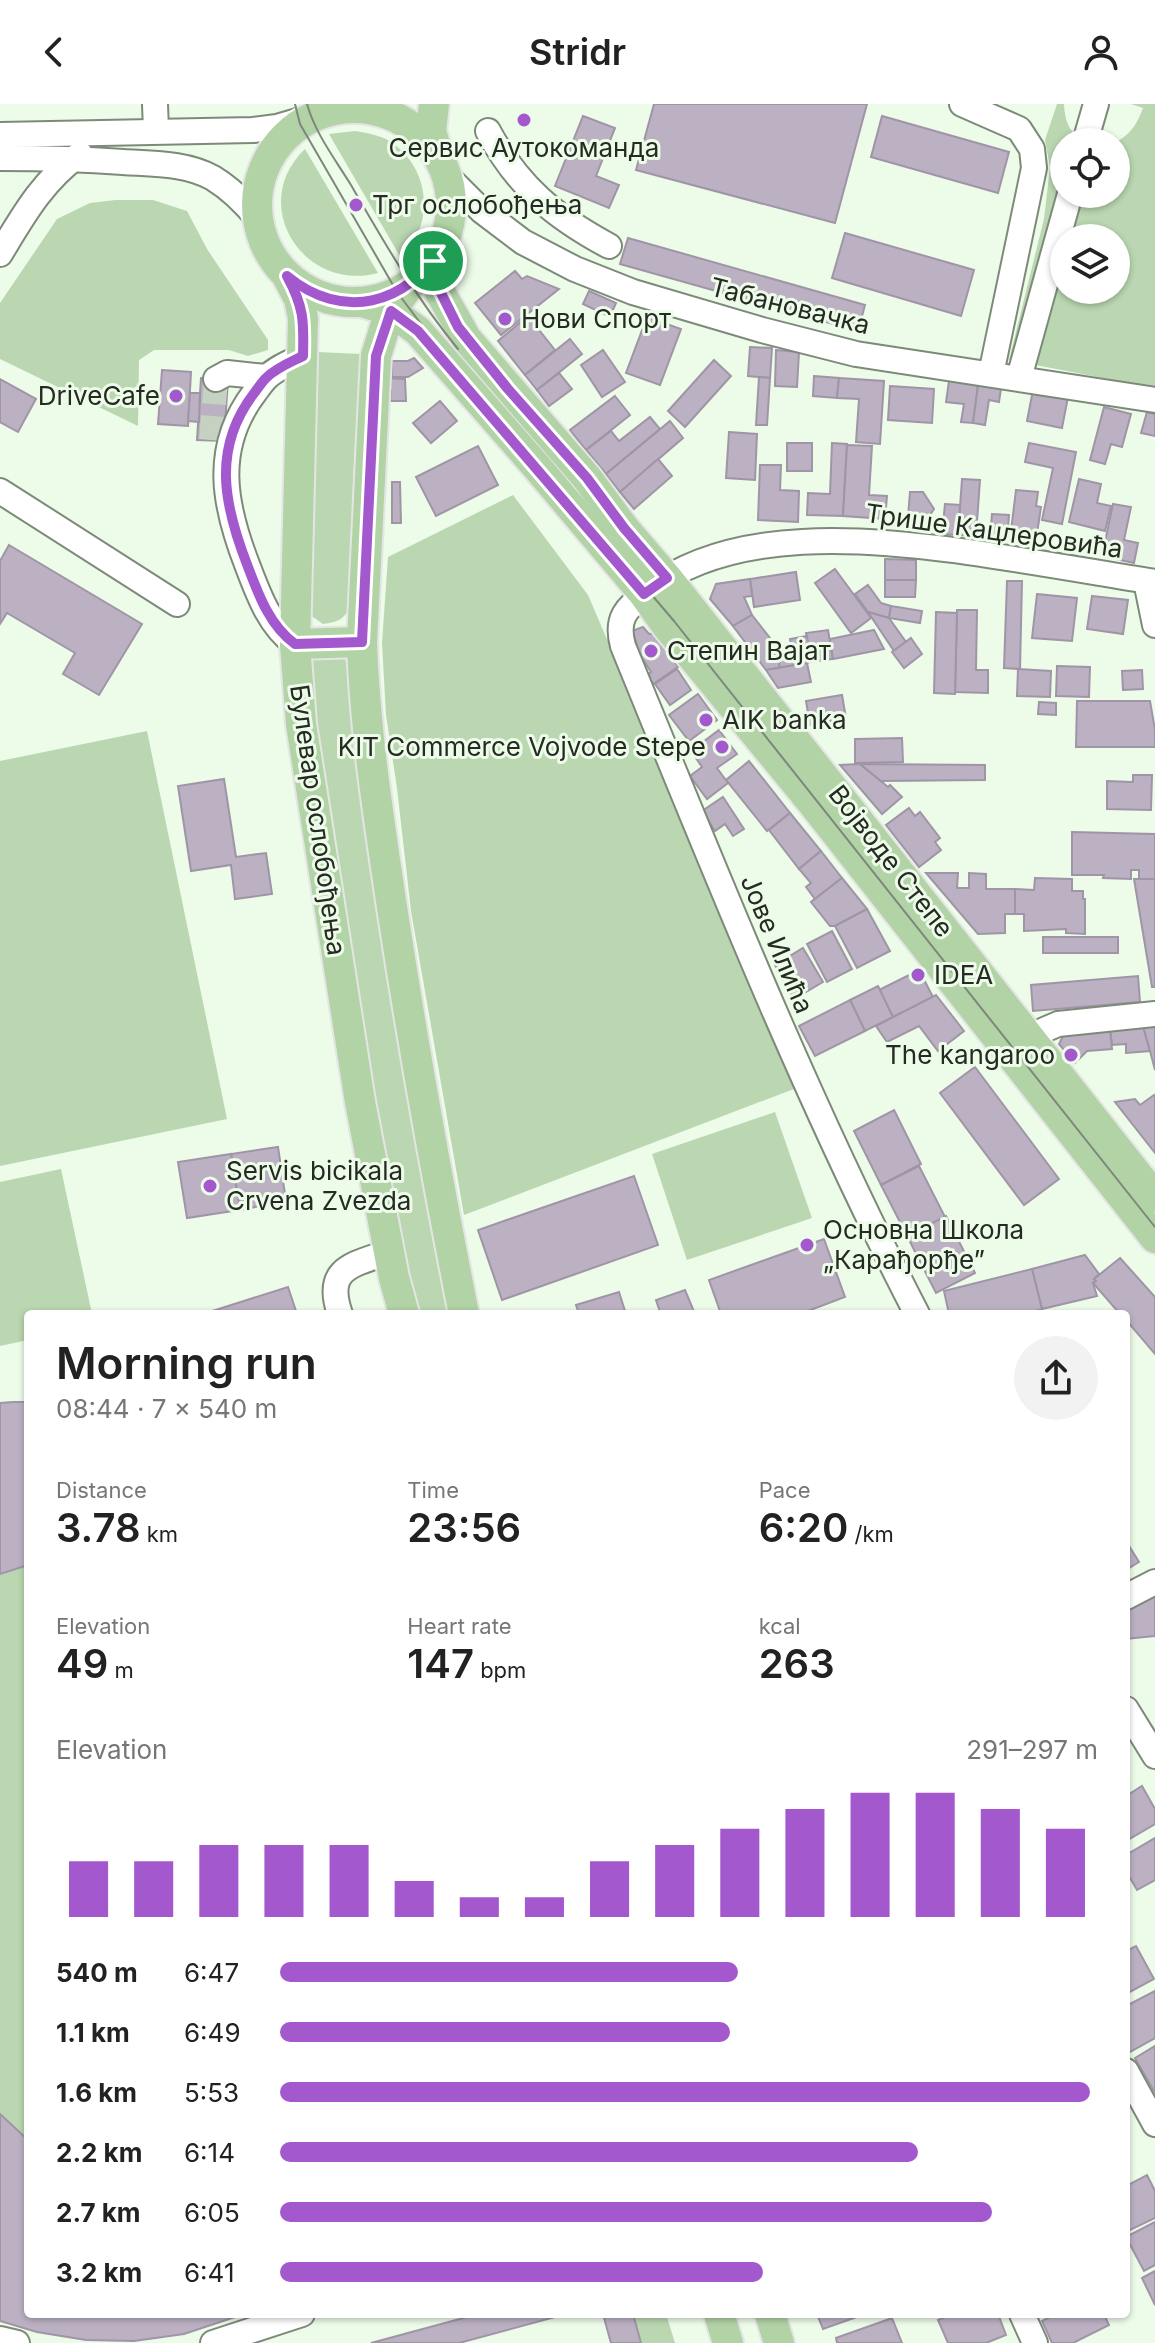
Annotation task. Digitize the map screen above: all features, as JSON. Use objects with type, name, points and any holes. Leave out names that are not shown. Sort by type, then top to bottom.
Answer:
[{"type":"main road","points":[[434,104],[431,131],[450,192],[451,211],[442,246],[428,268],[376,307],[378,347],[362,642],[377,801],[407,1008],[433,1161],[463,1310]]},
{"type":"main road","points":[[329,110],[359,108],[394,117],[416,130],[442,166]]},
{"type":"main road","name":"Булевар ослобођења","points":[[329,110],[289,132],[271,153],[258,186],[258,219],[265,245],[287,276],[302,309],[295,644],[301,724],[360,1102],[403,1310]]},
{"type":"main road","name":"Војводе Степе","points":[[442,246],[438,270],[440,292],[444,318],[458,350],[573,485],[624,528],[655,586],[667,626],[814,805],[1155,1238]]},
{"type":"main road","name":"Булевар ослобођења","points":[[287,276],[322,297],[376,307]]},
{"type":"main road","name":"Војводе Степе","points":[[376,307],[418,331],[655,586],[1031,1041],[1155,1197]]},
{"type":"main road","points":[[295,644],[362,642]]},
{"type":"main road","points":[[720,2318],[728,2343]]},
{"type":"main road","points":[[771,2318],[779,2343]]},
{"type":"street","points":[[155,104],[156,131]]},
{"type":"street","points":[[962,104],[1019,129],[1032,149],[1034,168],[991,374]]},
{"type":"street","points":[[1089,128],[1096,104]]},
{"type":"street","points":[[0,135],[267,129],[329,110]]},
{"type":"street","points":[[488,131],[507,163],[534,195],[577,229],[609,246]]},
{"type":"street","points":[[1,248],[27,208],[55,174],[74,158],[121,132]]},
{"type":"street","points":[[6,153],[159,164],[199,172],[234,194],[258,219]]},
{"type":"street","points":[[6,153],[24,171],[27,208]]},
{"type":"street","name":"Табановачка","points":[[442,166],[482,211],[523,242],[575,269],[633,292],[856,354],[1155,400]]},
{"type":"street","points":[[1019,378],[1066,208]]},
{"type":"street","points":[[225,489],[231,433],[242,409],[266,377],[303,356]]},
{"type":"street","points":[[216,379],[227,373],[266,377]]},
{"type":"street","points":[[211,440],[235,535],[253,580],[275,627],[295,644]]},
{"type":"street","points":[[0,491],[177,604]]},
{"type":"street","name":"Трише Кацлеровића","points":[[655,586],[699,563],[763,546],[865,540],[997,556],[1150,582]]},
{"type":"street","points":[[1150,582],[1155,625]]},
{"type":"street","name":"Јове Илића","points":[[655,586],[628,608],[622,618],[623,646],[779,1021],[915,1310]]},
{"type":"street","points":[[1031,1041],[1058,1024],[1155,1014]]},
{"type":"street","points":[[339,1310],[334,1288],[336,1279],[343,1271],[389,1252]]},
{"type":"street","points":[[1130,1595],[1155,1582]]},
{"type":"street","points":[[1130,1715],[1155,1756]]},
{"type":"street","points":[[1130,2078],[1155,2124]]},
{"type":"street","points":[[213,2343],[290,2318]]},
{"type":"street","points":[[1024,2318],[1035,2343]]},
{"type":"street","points":[[0,2339],[17,2343]]},
{"type":"green space","points":[[1057,104],[1064,104],[1070,128],[1050,128],[1050,167],[1045,140]]},
{"type":"green space","points":[[1131,104],[1155,104],[1155,388],[1009,360],[1044,219],[1050,167],[1050,208],[1130,208],[1130,131],[1143,108]]},
{"type":"green space","points":[[355,131],[391,142],[404,153],[421,182],[424,198],[419,230],[401,258],[329,134]]},
{"type":"green space","points":[[305,149],[378,273],[351,276],[327,270],[307,257],[292,239],[283,218],[281,194],[288,171]]},
{"type":"green space","points":[[153,200],[187,211],[207,249],[268,340],[268,350],[248,356],[229,350],[154,350],[139,360],[138,426],[0,359],[0,303],[57,219],[90,203]]},
{"type":"green space","points":[[318,352],[360,354],[350,606],[340,620],[323,624],[313,617],[307,606]]},
{"type":"green space","points":[[513,495],[588,595],[799,1087],[464,1215],[411,911],[386,715],[382,643],[388,557]]},
{"type":"green space","points":[[342,654],[347,665],[357,763],[413,1129],[451,1310],[416,1310],[360,1047],[311,675],[314,655]]},
{"type":"green space","points":[[147,731],[227,1119],[0,1166],[0,761]]},
{"type":"green space","points":[[775,1112],[812,1218],[687,1260],[652,1154]]},
{"type":"green space","points":[[61,1169],[91,1310],[24,1310],[24,1341],[0,1346],[0,1182]]},
{"type":"green space","points":[[24,1402],[24,2318],[232,2318],[214,2324],[154,2335],[123,2337],[61,2333],[0,2321],[0,1403]]},
{"type":"green space","points":[[634,2318],[667,2318],[675,2343],[641,2343]]},
{"type":"building","points":[[654,104],[867,104],[835,223],[636,170]]},
{"type":"building","points":[[583,116],[615,128],[596,176],[619,185],[609,208],[555,186]]},
{"type":"building","points":[[882,116],[1009,152],[998,193],[871,157]]},
{"type":"building","points":[[845,233],[974,270],[961,316],[832,278]]},
{"type":"building","points":[[628,238],[865,305],[858,331],[620,264]]},
{"type":"building","name":"Нови Спорт","points":[[515,271],[522,279],[527,276],[559,289],[501,335],[475,303]]},
{"type":"building","points":[[589,291],[616,303],[610,317],[583,304]]},
{"type":"building","points":[[528,316],[555,350],[525,375],[498,341]]},
{"type":"building","points":[[647,317],[681,329],[660,385],[626,373]]},
{"type":"building","points":[[570,339],[582,354],[537,390],[525,375]]},
{"type":"building","points":[[750,347],[772,348],[770,378],[748,376]]},
{"type":"building","points":[[603,350],[625,382],[602,397],[581,365]]},
{"type":"building","points":[[776,350],[799,352],[797,387],[775,386]]},
{"type":"building","points":[[414,358],[423,368],[408,377],[392,377],[392,361]]},
{"type":"building","points":[[714,360],[731,376],[685,427],[668,411]]},
{"type":"building","points":[[162,370],[191,372],[188,426],[158,424]]},
{"type":"building","points":[[559,373],[572,389],[549,406],[537,390]]},
{"type":"building","points":[[950,374],[979,378],[973,423],[961,422],[964,404],[946,402]]},
{"type":"building","points":[[814,376],[839,378],[837,398],[813,396]]},
{"type":"building","points":[[759,377],[770,378],[767,425],[756,425]]},
{"type":"building","points":[[201,378],[228,380],[224,441],[197,440]]},
{"type":"building","points":[[388,378],[405,379],[406,401],[390,401]]},
{"type":"building","points":[[839,378],[884,381],[880,444],[856,442],[859,399],[837,398]]},
{"type":"building","points":[[979,378],[1002,382],[999,402],[989,400],[985,425],[973,423]]},
{"type":"building","points":[[0,379],[36,399],[18,432],[0,422]]},
{"type":"building","points":[[890,386],[934,389],[932,423],[888,420]]},
{"type":"building","points":[[1033,390],[1068,397],[1062,428],[1027,421]]},
{"type":"building","points":[[190,393],[200,393],[199,422],[188,421]]},
{"type":"building","points":[[615,396],[630,415],[586,450],[570,430]]},
{"type":"building","points":[[440,401],[457,421],[431,443],[413,423]]},
{"type":"building","points":[[1104,407],[1131,414],[1122,447],[1111,444],[1105,464],[1090,460]]},
{"type":"building","points":[[1147,412],[1155,414],[1155,436],[1141,433]]},
{"type":"building","points":[[650,417],[660,429],[606,474],[586,450],[611,431],[619,441]]},
{"type":"building","points":[[670,421],[683,438],[620,492],[606,474]]},
{"type":"building","points":[[729,432],[757,434],[755,480],[726,478]]},
{"type":"building","points":[[787,443],[812,443],[812,471],[787,471]]},
{"type":"building","points":[[832,443],[847,444],[843,516],[807,515],[808,493],[830,494]]},
{"type":"building","points":[[1029,443],[1076,452],[1062,524],[1042,520],[1053,468],[1025,462]]},
{"type":"building","points":[[847,445],[872,446],[869,495],[887,496],[885,519],[843,516]]},
{"type":"building","points":[[478,446],[498,485],[436,516],[416,477]]},
{"type":"building","points":[[658,459],[672,476],[634,509],[620,492]]},
{"type":"building","points":[[760,465],[781,465],[780,490],[799,491],[798,522],[758,520]]},
{"type":"building","points":[[962,479],[980,480],[976,536],[958,535]]},
{"type":"building","points":[[1079,479],[1101,484],[1097,503],[1111,506],[1105,531],[1069,522]]},
{"type":"building","points":[[392,482],[400,482],[401,523],[392,523]]},
{"type":"building","points":[[1016,490],[1038,492],[1036,506],[1041,507],[1037,534],[1011,531]]},
{"type":"building","points":[[910,492],[923,492],[934,509],[928,518],[908,517]]},
{"type":"building","points":[[945,504],[960,505],[958,535],[942,534]]},
{"type":"building","points":[[1113,504],[1131,507],[1124,540],[1138,543],[1134,563],[1102,556]]},
{"type":"building","points":[[992,514],[1009,515],[1007,540],[990,539]]},
{"type":"building","points":[[9,545],[142,624],[99,695],[63,674],[75,653],[7,613],[0,624],[0,561]]},
{"type":"building","points":[[885,559],[916,560],[916,580],[885,580]]},
{"type":"building","points":[[835,569],[871,618],[851,633],[815,583]]},
{"type":"building","points":[[796,572],[800,600],[754,607],[750,579]]},
{"type":"building","points":[[750,579],[752,596],[744,597],[752,615],[733,626],[710,599],[716,584]]},
{"type":"building","points":[[885,580],[916,580],[915,597],[885,597]]},
{"type":"building","points":[[1007,581],[1022,581],[1020,669],[1004,668]]},
{"type":"building","points":[[868,585],[881,603],[891,606],[889,618],[868,612],[855,594]]},
{"type":"building","points":[[1037,594],[1077,598],[1072,641],[1032,638]]},
{"type":"building","points":[[1092,596],[1128,600],[1123,634],[1087,629]]},
{"type":"building","points":[[891,606],[922,611],[920,623],[889,618]]},
{"type":"building","points":[[957,610],[977,610],[976,670],[988,670],[988,693],[955,692]]},
{"type":"building","points":[[868,612],[889,618],[906,642],[894,651]]},
{"type":"building","points":[[936,612],[957,613],[955,694],[934,693]]},
{"type":"building","points":[[752,615],[781,652],[779,668],[766,670],[733,626]]},
{"type":"building","name":"Степин Вајат","points":[[643,627],[649,634],[655,633],[678,667],[653,684],[647,675],[651,672],[637,657],[632,644],[636,642],[632,631]]},
{"type":"building","points":[[828,630],[833,659],[811,662],[806,633]]},
{"type":"building","points":[[874,630],[884,649],[833,659],[830,639]]},
{"type":"building","points":[[807,636],[811,662],[779,668],[781,652],[792,650],[790,639]]},
{"type":"building","points":[[911,638],[922,654],[904,668],[892,652]]},
{"type":"building","points":[[807,663],[811,682],[778,688],[766,670]]},
{"type":"building","points":[[1057,666],[1090,667],[1089,697],[1056,696]]},
{"type":"building","points":[[677,669],[691,690],[670,705],[655,684]]},
{"type":"building","points":[[1018,669],[1051,671],[1050,697],[1017,696]]},
{"type":"building","points":[[1142,670],[1143,689],[1123,690],[1122,671]]},
{"type":"building","points":[[698,694],[717,720],[689,741],[669,715]]},
{"type":"building","points":[[842,695],[846,718],[810,725],[806,701]]},
{"type":"building","points":[[1077,701],[1150,701],[1155,747],[1076,747]]},
{"type":"building","points":[[1039,702],[1056,703],[1056,715],[1038,714]]},
{"type":"building","points":[[719,730],[737,754],[717,768],[728,783],[707,799],[690,776],[702,767],[691,751]]},
{"type":"building","points":[[902,738],[903,762],[855,763],[855,739]]},
{"type":"building","points":[[749,761],[790,813],[767,831],[726,780]]},
{"type":"building","points":[[860,764],[902,797],[882,814],[840,765]]},
{"type":"building","points":[[860,764],[985,765],[985,780],[881,781]]},
{"type":"building","points":[[1133,775],[1152,775],[1151,810],[1107,809],[1107,781],[1133,782]]},
{"type":"building","points":[[224,779],[236,857],[266,853],[272,894],[235,899],[231,865],[191,871],[178,786]]},
{"type":"building","points":[[723,797],[744,829],[733,836],[725,824],[715,831],[702,811]]},
{"type":"building","points":[[909,808],[915,816],[920,812],[940,838],[935,842],[941,850],[919,867],[886,825]]},
{"type":"building","points":[[790,813],[821,851],[799,869],[769,830]]},
{"type":"building","points":[[1072,832],[1155,834],[1155,879],[1139,879],[1139,870],[1131,870],[1131,879],[1072,875]]},
{"type":"building","points":[[821,851],[842,878],[815,899],[806,887],[811,883],[799,869]]},
{"type":"building","points":[[926,873],[958,873],[957,888],[969,888],[969,873],[986,874],[986,889],[1015,889],[1015,914],[1005,914],[1005,933],[978,934]]},
{"type":"building","points":[[842,878],[867,909],[830,926],[811,902]]},
{"type":"building","points":[[1035,878],[1072,879],[1072,891],[1083,891],[1085,934],[1066,933],[1066,929],[1024,931],[1024,914],[1015,914],[1015,889],[1034,890]]},
{"type":"building","points":[[1134,879],[1155,879],[1155,987],[1152,987]]},
{"type":"building","points":[[867,909],[890,951],[857,968],[835,926]]},
{"type":"building","points":[[832,931],[852,969],[827,982],[807,944]]},
{"type":"building","points":[[1043,937],[1118,937],[1118,953],[1043,953]]},
{"type":"building","points":[[803,948],[823,982],[794,999],[775,965]]},
{"type":"building","points":[[919,970],[933,997],[893,1017],[879,990]]},
{"type":"building","points":[[1138,976],[1140,1002],[1033,1011],[1031,985]]},
{"type":"building","points":[[878,986],[893,1017],[865,1031],[850,1000]]},
{"type":"building","points":[[936,995],[964,1031],[938,1051],[919,1026],[887,1042],[876,1026]]},
{"type":"building","points":[[850,1000],[865,1031],[815,1056],[799,1026]]},
{"type":"building","points":[[1143,1026],[1150,1051],[1126,1053],[1126,1044],[1112,1045],[1110,1029]]},
{"type":"building","points":[[1143,1026],[1155,1026],[1155,1070],[1150,1051]]},
{"type":"building","points":[[1110,1029],[1112,1049],[1087,1051],[1075,1063],[1059,1044],[1065,1032]]},
{"type":"building","points":[[975,1067],[1059,1179],[1024,1205],[940,1093]]},
{"type":"building","points":[[1154,1095],[1155,1153],[1115,1102],[1135,1099],[1140,1105]]},
{"type":"building","points":[[894,1110],[921,1164],[881,1185],[854,1131]]},
{"type":"building","points":[[278,1147],[286,1201],[240,1210],[231,1154]]},
{"type":"building","points":[[231,1154],[240,1210],[187,1218],[178,1162]]},
{"type":"building","points":[[919,1166],[945,1217],[907,1236],[881,1185]]},
{"type":"building","points":[[634,1176],[658,1245],[502,1300],[478,1230]]},
{"type":"building","points":[[946,1216],[975,1273],[936,1293],[907,1236]]},
{"type":"building","points":[[824,1239],[845,1297],[811,1310],[720,1310],[709,1280]]},
{"type":"building","points":[[1085,1255],[1099,1274],[1093,1283],[1097,1296],[1042,1309],[1032,1269]]},
{"type":"building","points":[[1120,1258],[1155,1297],[1155,1354],[1130,1325],[1130,1310],[1117,1310],[1093,1283],[1096,1281],[1094,1279]]},
{"type":"building","points":[[1032,1269],[1042,1309],[948,1310],[944,1291]]},
{"type":"building","points":[[288,1287],[296,1310],[216,1310]]},
{"type":"building","points":[[685,1290],[693,1310],[659,1310],[656,1300]]},
{"type":"building","points":[[619,1292],[625,1310],[578,1310],[576,1305]]},
{"type":"building","points":[[24,1402],[24,1566],[0,1574],[0,1403]]},
{"type":"building","points":[[1130,1547],[1139,1562],[1130,1568]]},
{"type":"building","points":[[1155,1591],[1155,1636],[1130,1639],[1130,1605]]},
{"type":"building","points":[[1142,1786],[1155,1809],[1155,1824],[1130,1839],[1130,1794]]},
{"type":"building","points":[[1155,1838],[1155,1880],[1137,1890],[1130,1878],[1130,1853]]},
{"type":"building","points":[[1136,1946],[1154,1979],[1130,1992],[1130,1949]]},
{"type":"building","points":[[1155,1991],[1155,2038],[1130,2052],[1130,2004]]},
{"type":"building","points":[[1155,2046],[1155,2093],[1135,2058]]},
{"type":"building","points":[[0,2114],[24,2136],[24,2318],[232,2318],[184,2334],[134,2341],[86,2340],[37,2332],[0,2321]]},
{"type":"building","points":[[1147,2175],[1155,2191],[1155,2218],[1130,2230],[1130,2184]]},
{"type":"building","points":[[1155,2222],[1155,2265],[1144,2271],[1130,2245],[1130,2235]]},
{"type":"building","points":[[1155,2271],[1155,2305],[1142,2278]]},
{"type":"building","points":[[463,2318],[551,2318],[459,2343],[371,2343]]},
{"type":"building","points":[[604,2318],[634,2318],[641,2343],[611,2343]]},
{"type":"building","points":[[819,2318],[854,2318],[823,2329]]},
{"type":"building","points":[[892,2318],[902,2343],[837,2343],[836,2338]]},
{"type":"building","points":[[1000,2318],[1006,2335],[986,2343],[948,2343],[938,2320]]},
{"type":"building","points":[[1048,2318],[1106,2318],[1109,2325],[1073,2343],[1052,2343],[1042,2321]]},
{"type":"tunnel","points":[[211,440],[216,379]]},
{"type":"tram line","points":[[295,104],[300,124],[397,292],[424,328],[674,621],[1155,1227]]},
{"type":"tram line","points":[[307,104],[320,136],[388,248],[428,310],[458,349]]},
{"type":"place","name":"Сервис Аутокоманда","points":[[524,120]]},
{"type":"place","name":"Трг ослобођења","points":[[356,205]]},
{"type":"place","name":"Нови Спорт","points":[[505,319]]},
{"type":"place","name":"DriveCafe","points":[[176,396]]},
{"type":"place","name":"Степин Вајат","points":[[651,651]]},
{"type":"place","name":"AIK banka","points":[[706,720]]},
{"type":"place","name":"KIT Commerce Vojvode Stepe","points":[[722,747]]},
{"type":"place","name":"IDEA","points":[[918,975]]},
{"type":"place","name":"The kangaroo","points":[[1071,1055]]},
{"type":"place","name":"Servis bicikala Crvena Zvezda","points":[[210,1186]]},
{"type":"place","name":"Основна Школа „Карађорђе”","points":[[807,1245]]},
{"type":"route","points":[[442,246],[438,287],[466,338],[587,478],[667,578],[644,594],[418,331],[391,311],[376,356],[362,642],[295,644],[275,627],[253,580],[235,535],[225,489],[231,433],[242,409],[266,377],[303,356],[302,309],[287,276],[322,297],[342,302],[362,302],[380,299],[403,289],[433,261],[442,246]]}]
